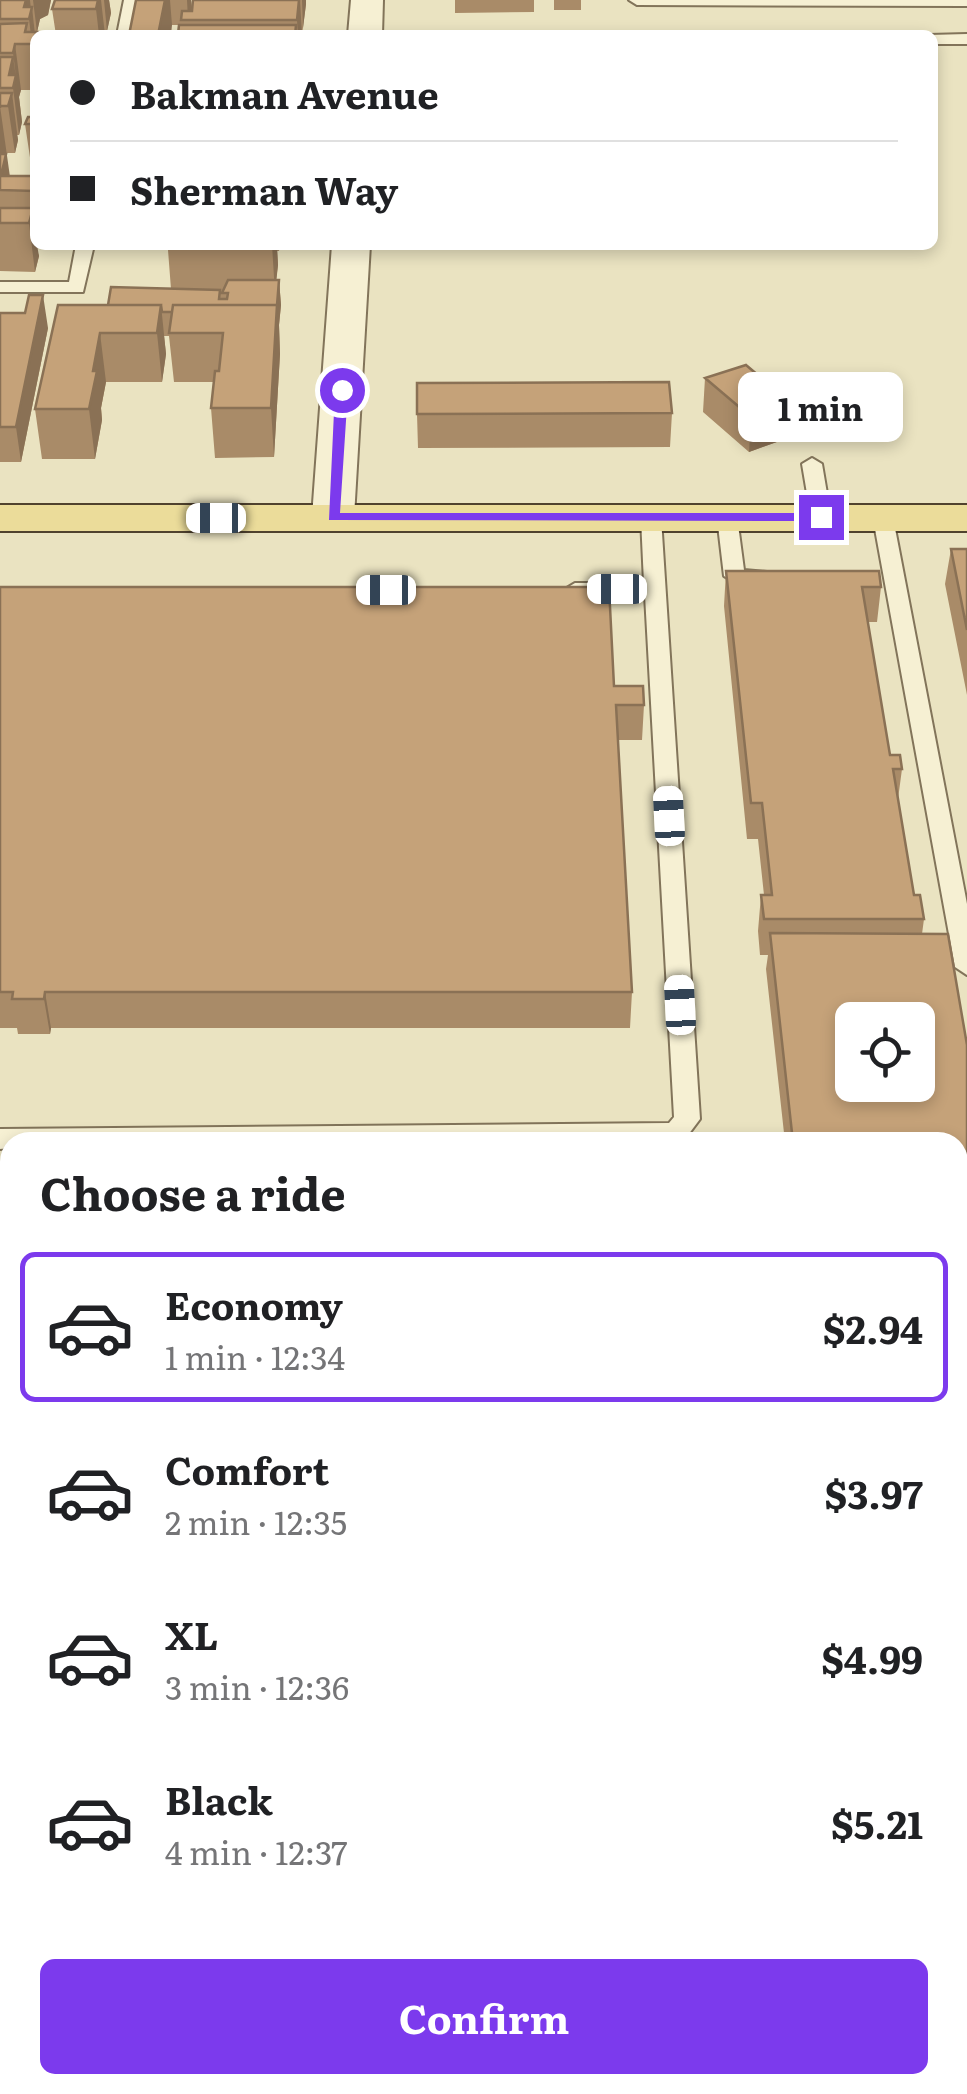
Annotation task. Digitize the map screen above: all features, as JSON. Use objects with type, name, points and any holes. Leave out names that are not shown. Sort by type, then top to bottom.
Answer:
[{"type":"main road","points":[[0,518],[967,518]]},
{"type":"street","points":[[365,30],[367,0]]},
{"type":"street","points":[[333,517],[351,250]]},
{"type":"lane","points":[[126,30],[132,0]]},
{"type":"lane","points":[[637,0],[967,1]]},
{"type":"lane","points":[[938,39],[967,39]]},
{"type":"lane","points":[[0,287],[75,296],[84,250]]},
{"type":"lane","points":[[812,464],[821,517]]},
{"type":"lane","points":[[727,517],[734,576],[788,576]]},
{"type":"lane","points":[[651,518],[687,1119],[676,1132]]},
{"type":"lane","points":[[883,518],[886,577],[957,860],[967,967]]},
{"type":"lane","points":[[556,589],[656,589]]},
{"type":"building","points":[[0,0],[26,0],[24,7],[32,7],[29,19],[0,19]]},
{"type":"building","points":[[55,0],[98,0],[96,9],[52,9]]},
{"type":"building","points":[[136,0],[165,0],[159,30],[130,30]]},
{"type":"building","points":[[193,0],[299,0],[297,20],[181,20],[182,11],[192,11]]},
{"type":"building","points":[[27,23],[25,32],[30,32],[30,44],[15,44],[13,53],[0,53],[0,24]]},
{"type":"building","points":[[179,25],[296,25],[296,30],[178,30]]},
{"type":"building","points":[[0,57],[13,57],[9,75],[16,75],[13,88],[0,88]]},
{"type":"building","points":[[0,93],[12,93],[8,106],[0,106]]},
{"type":"building","points":[[0,154],[6,154],[1,176],[0,176]]},
{"type":"building","points":[[0,176],[30,176],[30,191],[0,190]]},
{"type":"building","points":[[0,208],[30,208],[29,223],[0,223]]},
{"type":"building","points":[[228,280],[279,280],[277,305],[173,305],[172,312],[162,312],[161,305],[108,305],[111,287],[220,290],[219,299],[227,299],[228,293],[222,293]]},
{"type":"building","points":[[29,295],[43,295],[16,427],[0,427],[0,313],[25,313]]},
{"type":"building","points":[[58,305],[161,305],[157,333],[100,333],[89,409],[35,409]]},
{"type":"building","points":[[173,305],[277,305],[271,408],[211,408],[223,333],[169,333]]},
{"type":"building","points":[[746,365],[792,404],[751,417],[705,378]]},
{"type":"building","points":[[669,382],[672,413],[417,414],[417,383]]},
{"type":"building","points":[[951,549],[967,549],[967,630]]},
{"type":"building","points":[[726,571],[879,571],[881,587],[862,587],[890,755],[900,755],[902,769],[893,769],[914,895],[920,895],[924,919],[764,919],[761,895],[772,895],[762,803],[751,803]]},
{"type":"building","points":[[0,587],[609,587],[614,686],[643,686],[644,705],[616,705],[632,992],[45,992],[44,999],[12,999],[13,992],[0,992]]},
{"type":"building","points":[[770,933],[948,934],[967,1045],[967,1132],[792,1132]]},
{"type":"route","points":[[342,390],[333,517],[821,517]]}]
